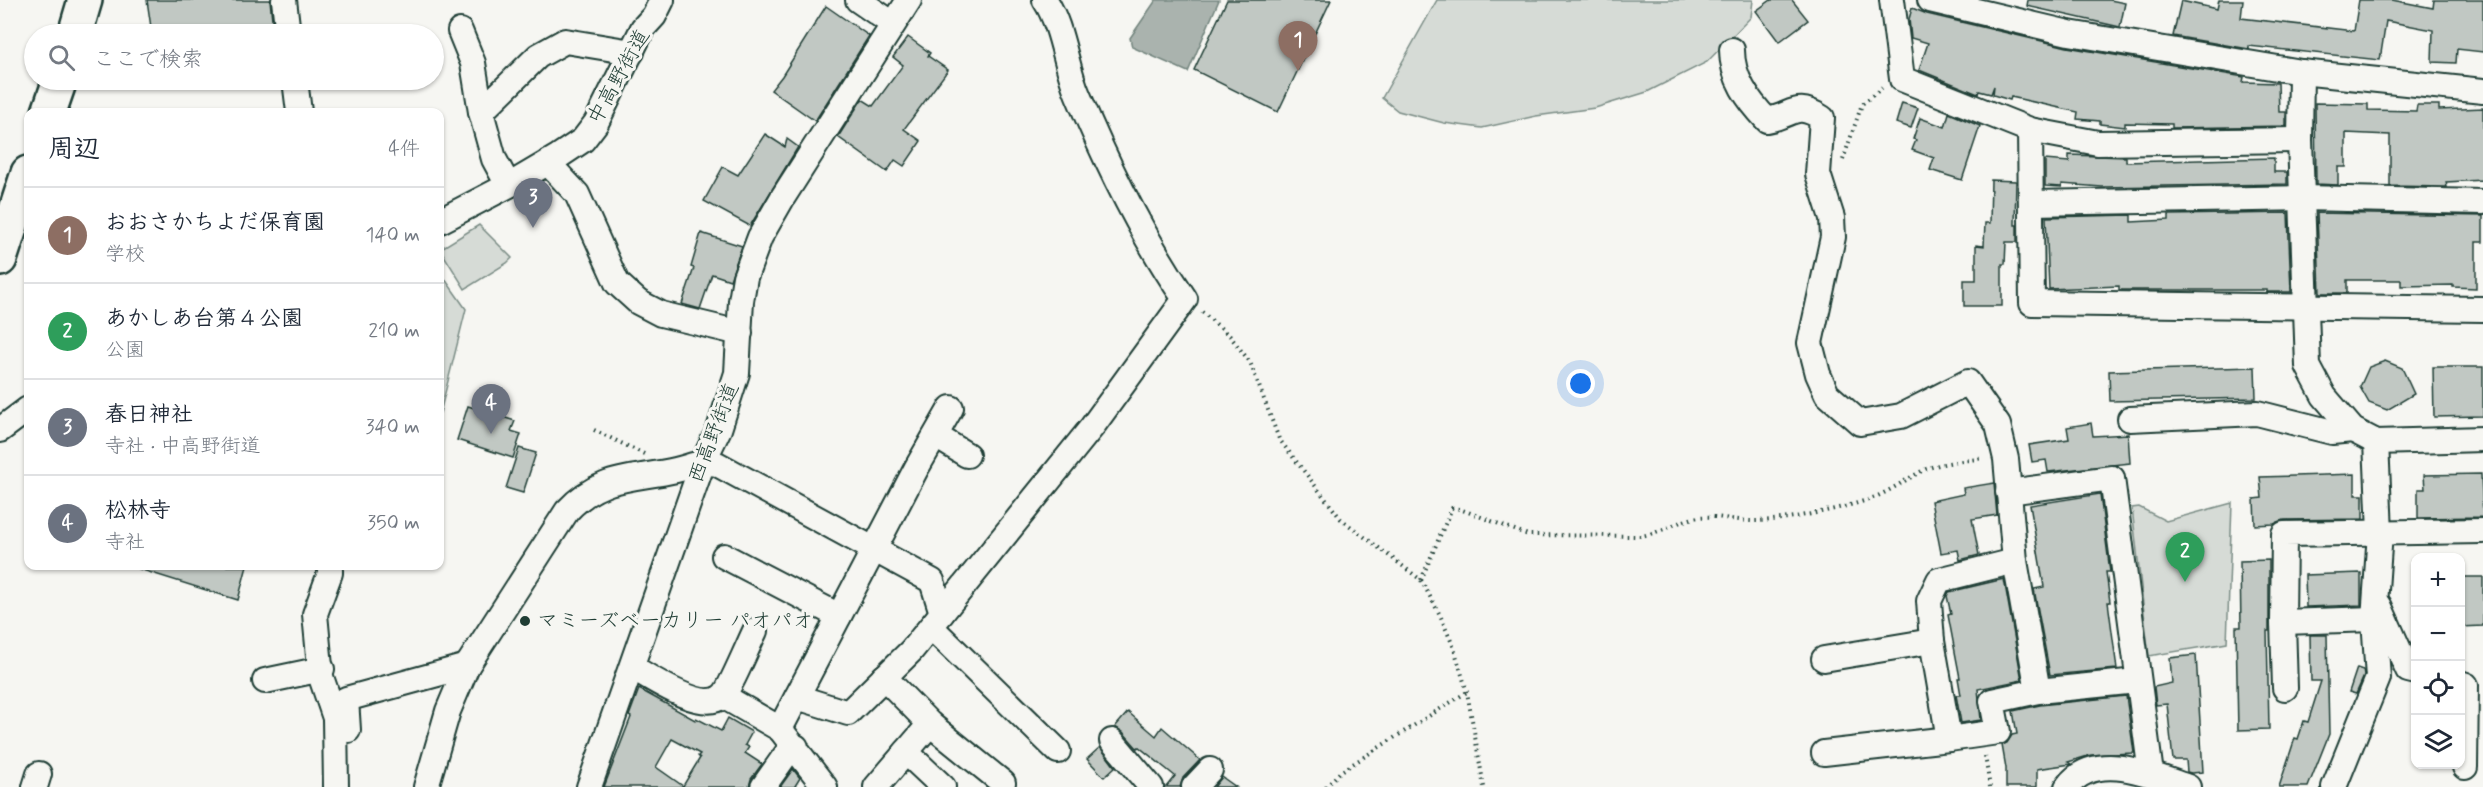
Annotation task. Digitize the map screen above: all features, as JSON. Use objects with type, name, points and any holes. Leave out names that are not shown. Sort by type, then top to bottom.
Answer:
[{"type":"highway","points":[[78,24],[85,0]]},
{"type":"highway","points":[[50,108],[57,90]]},
{"type":"highway","points":[[0,259],[24,185]]},
{"type":"street","points":[[284,0],[287,24]]},
{"type":"street","name":"中高野街道","points":[[444,219],[548,163],[583,140],[596,123],[643,28],[654,16],[662,0]]},
{"type":"street","points":[[858,0],[893,24]]},
{"type":"street","name":"西高野街道","points":[[588,787],[703,462],[719,429],[737,373],[741,301],[745,277],[760,237],[783,197],[909,0]]},
{"type":"street","points":[[796,697],[848,713],[884,677],[937,620],[1092,427],[1185,299],[1169,275],[1101,148],[1077,92],[1052,12],[1045,0]]},
{"type":"street","points":[[1892,0],[1902,79],[2030,130],[2098,143],[2300,140]]},
{"type":"street","points":[[1930,0],[2069,33],[2301,72],[2483,91]]},
{"type":"street","points":[[460,32],[472,63],[481,112],[494,159],[508,185]]},
{"type":"street","points":[[481,112],[538,56],[565,41],[632,52]]},
{"type":"street","points":[[1732,50],[1732,66],[1740,84],[1754,106],[1767,120],[1779,118],[1795,109],[1809,110],[1822,118],[1822,146],[1818,174],[1832,218],[1833,237],[1810,343],[1818,374],[1827,394],[1860,423],[1901,416],[1968,382],[1998,425],[2006,456],[2015,561],[2038,691]]},
{"type":"street","points":[[2301,72],[2300,140],[2304,306],[2308,366],[2324,396],[2354,430],[2376,442],[2483,439]]},
{"type":"street","points":[[296,90],[298,108]]},
{"type":"street","points":[[2030,130],[2032,303],[2483,309]]},
{"type":"street","points":[[548,163],[577,194],[617,283],[638,302],[661,314],[740,333]]},
{"type":"street","points":[[2031,203],[2302,198],[2483,202]]},
{"type":"street","points":[[780,729],[951,408]]},
{"type":"street","points":[[0,430],[24,412]]},
{"type":"street","points":[[2130,418],[2257,413],[2332,432],[2354,430]]},
{"type":"street","points":[[936,436],[967,455]]},
{"type":"street","points":[[2334,787],[2378,678],[2376,610],[2380,532],[2376,442]]},
{"type":"street","points":[[426,787],[448,711],[467,666],[567,512],[579,498],[610,481],[677,470],[703,462],[717,464],[733,472],[932,581],[937,620],[1058,751]]},
{"type":"street","points":[[2008,492],[2112,478],[2151,774]]},
{"type":"street","points":[[2285,688],[2284,534],[2483,531]]},
{"type":"street","points":[[724,556],[840,616]]},
{"type":"street","points":[[1950,739],[1932,641],[1929,601],[1940,580],[2015,561]]},
{"type":"street","points":[[330,570],[315,614],[321,677],[335,718],[336,787]]},
{"type":"street","points":[[2283,622],[2376,610]]},
{"type":"street","points":[[2376,610],[2408,670],[2411,671]]},
{"type":"street","points":[[632,667],[687,697],[712,702],[723,696],[755,631]]},
{"type":"street","points":[[1824,659],[1932,641]]},
{"type":"street","points":[[351,787],[346,699],[467,666]]},
{"type":"street","points":[[265,681],[322,669]]},
{"type":"street","points":[[884,677],[930,724],[1004,783]]},
{"type":"street","points":[[1824,753],[1998,732],[1992,701],[2038,691],[2138,681]]},
{"type":"street","points":[[2465,685],[2465,767]]},
{"type":"street","points":[[723,696],[780,729],[825,787]]},
{"type":"street","points":[[876,787],[930,724]]},
{"type":"street","points":[[1112,741],[1151,787]]},
{"type":"street","points":[[763,787],[781,761],[796,747]]},
{"type":"street","points":[[906,752],[943,787]]},
{"type":"street","points":[[2067,787],[2073,779],[2099,766],[2151,774],[2188,787]]},
{"type":"path","points":[[1826,200],[1832,193],[1862,104],[1889,83],[1902,79]]},
{"type":"path","points":[[1185,299],[1230,336],[1250,362],[1279,439],[1341,519],[1421,580],[1440,615],[1454,648],[1467,692],[1484,787]]},
{"type":"path","points":[[594,430],[677,470]]},
{"type":"path","points":[[1421,580],[1452,508],[1528,535],[1639,536],[1649,535],[1697,517],[1717,516],[1755,521],[1844,506],[1870,499],[1926,469],[1950,462],[2006,456]]},
{"type":"path","points":[[1326,787],[1340,772],[1467,692]]},
{"type":"path","points":[[1982,734],[1990,787]]},
{"type":"shaded area","points":[[1156,0],[1219,0],[1188,72],[1132,47],[1130,38]]},
{"type":"shaded area","points":[[1437,0],[1753,0],[1751,17],[1707,62],[1647,92],[1595,108],[1536,116],[1482,128],[1444,123],[1398,111],[1382,98]]},
{"type":"shaded area","points":[[479,225],[512,258],[465,289],[444,255],[444,247]]},
{"type":"shaded area","points":[[444,278],[466,309],[444,397]]},
{"type":"shaded area","points":[[2232,503],[2227,643],[2149,656],[2132,508],[2139,507],[2166,521]]},
{"type":"building","points":[[147,0],[270,0],[272,24],[151,24]]},
{"type":"building","points":[[1227,0],[1331,0],[1278,112],[1194,70]]},
{"type":"building","points":[[1771,0],[1792,0],[1808,20],[1779,42],[1756,11]]},
{"type":"building","points":[[2028,0],[2110,0],[2125,3],[2120,27],[2027,6]]},
{"type":"building","points":[[2219,0],[2243,0],[2241,18],[2354,31],[2359,0],[2392,0],[2433,8],[2434,0],[2483,0],[2483,52],[2457,49],[2456,63],[2432,62],[2433,30],[2386,21],[2380,60],[2249,46],[2249,49],[2173,36],[2181,1],[2217,9]]},
{"type":"building","points":[[826,6],[869,36],[815,121],[771,90]]},
{"type":"building","points":[[1912,8],[1927,14],[2067,47],[2244,77],[2243,82],[2278,83],[2279,112],[2286,112],[2286,126],[2172,128],[2172,124],[2125,123],[2125,127],[2100,124],[2100,121],[2077,119],[2078,112],[1993,95],[1994,86],[1991,94],[1979,91],[1978,94],[1919,70],[1928,43],[1911,38],[1909,19]]},
{"type":"building","points":[[908,37],[930,53],[928,56],[948,70],[904,129],[921,141],[904,166],[895,160],[887,172],[838,137],[862,99],[873,106],[903,65],[893,57]]},
{"type":"building","points":[[1902,103],[1918,108],[1911,128],[1896,123]]},
{"type":"building","points":[[2315,103],[2368,104],[2368,110],[2416,111],[2417,105],[2439,105],[2439,110],[2483,108],[2483,180],[2446,182],[2447,187],[2390,186],[2390,135],[2346,133],[2346,167],[2338,167],[2338,185],[2316,184]]},
{"type":"building","points":[[1949,113],[1980,126],[1962,180],[1930,170],[1934,158],[1912,150],[1920,118],[1945,127]]},
{"type":"building","points":[[765,134],[785,147],[787,139],[798,147],[750,226],[704,201],[723,167],[738,175]]},
{"type":"building","points":[[2069,155],[2126,157],[2126,162],[2274,158],[2274,172],[2287,172],[2287,184],[2102,187],[2062,184],[2062,187],[2045,186],[2045,160],[2069,162]]},
{"type":"building","points":[[1991,180],[2016,181],[2017,242],[2006,242],[2005,264],[2002,264],[2002,306],[1964,306],[1964,280],[1976,280],[1976,245],[1984,246],[1985,223],[1990,223]]},
{"type":"building","points":[[2288,213],[2291,292],[2119,290],[2119,286],[2049,289],[2046,217],[2131,215],[2131,222],[2169,220],[2169,215]]},
{"type":"building","points":[[2317,213],[2483,216],[2483,242],[2476,242],[2476,288],[2453,287],[2453,285],[2401,286],[2401,280],[2347,280],[2347,293],[2320,293]]},
{"type":"building","points":[[701,233],[742,246],[730,280],[712,274],[700,309],[682,304],[694,268],[691,267]]},
{"type":"building","points":[[2385,361],[2402,368],[2414,394],[2387,410],[2369,403],[2360,387],[2369,367]]},
{"type":"building","points":[[2255,367],[2256,398],[2110,401],[2109,371]]},
{"type":"building","points":[[2433,367],[2483,367],[2483,416],[2434,417]]},
{"type":"building","points":[[468,406],[515,421],[511,431],[521,434],[513,458],[457,440]]},
{"type":"building","points":[[2091,423],[2093,436],[2128,434],[2130,463],[2048,472],[2046,460],[2032,462],[2029,445],[2069,439],[2067,427]]},
{"type":"building","points":[[519,448],[536,453],[523,493],[506,488]]},
{"type":"building","points":[[2355,474],[2355,495],[2363,495],[2363,519],[2284,520],[2274,524],[2255,525],[2254,499],[2262,498],[2260,477]]},
{"type":"building","points":[[2481,474],[2483,517],[2418,518],[2418,489],[2425,489],[2424,475]]},
{"type":"building","points":[[1994,483],[1997,515],[1972,519],[1979,555],[1960,560],[1958,550],[1941,553],[1931,501],[1964,494],[1963,488]]},
{"type":"building","points":[[2100,494],[2110,572],[2106,572],[2110,602],[2108,602],[2117,669],[2050,675],[2034,589],[2044,587],[2030,505]]},
{"type":"building","points":[[2269,560],[2269,631],[2267,631],[2269,729],[2238,730],[2236,627],[2241,627],[2240,561]]},
{"type":"building","points":[[142,570],[246,570],[238,600]]},
{"type":"building","points":[[2361,573],[2361,605],[2306,607],[2305,575]]},
{"type":"building","points":[[2465,577],[2483,577],[2483,626],[2465,627]]},
{"type":"building","points":[[2004,579],[2022,680],[1978,689],[1981,720],[1961,723],[1956,695],[1961,695],[1958,678],[1960,678],[1948,615],[1951,614],[1947,596],[1949,592]]},
{"type":"building","points":[[2310,635],[2327,635],[2329,734],[2308,787],[2279,787],[2295,738],[2298,739],[2304,721],[2308,722],[2321,681],[2311,681]]},
{"type":"building","points":[[2196,655],[2203,772],[2191,773],[2187,772],[2186,760],[2173,760],[2167,704],[2156,705],[2154,687],[2172,683],[2170,658]]},
{"type":"building","points":[[2357,668],[2363,670],[2364,676],[2356,694],[2349,692]]},
{"type":"building","points":[[639,689],[695,720],[696,718],[721,731],[728,718],[752,732],[745,745],[749,747],[745,753],[762,764],[751,779],[749,787],[604,787],[631,717],[629,716]],"holes":[[[672,739],[700,754],[698,756],[700,758],[683,786],[656,767]]]},
{"type":"building","points":[[2126,696],[2134,753],[2091,755],[2068,762],[2071,764],[2037,769],[2037,787],[2006,787],[2006,768],[2002,745],[2007,743],[2012,735],[2017,734],[2013,711],[2040,705]]},
{"type":"building","points":[[1128,712],[1156,736],[1162,727],[1200,760],[1183,778],[1180,787],[1166,787],[1175,776],[1139,747],[1137,748],[1123,732],[1115,727]]},
{"type":"building","points":[[1100,747],[1115,767],[1104,777],[1087,759]]},
{"type":"building","points":[[793,769],[800,778],[795,786],[797,787],[780,787]]},
{"type":"building","points":[[1222,777],[1236,787],[1214,787]]},
{"type":"place","name":"おおさかちよだ保育園","points":[[1298,71]]},
{"type":"place","name":"春日神社","points":[[533,228]]},
{"type":"place","name":"松林寺","points":[[491,434]]},
{"type":"place","name":"あかしあ台第４公園","points":[[2185,582]]},
{"type":"place","name":"マミーズベーカリー パオパオ","points":[[525,621]]}]
